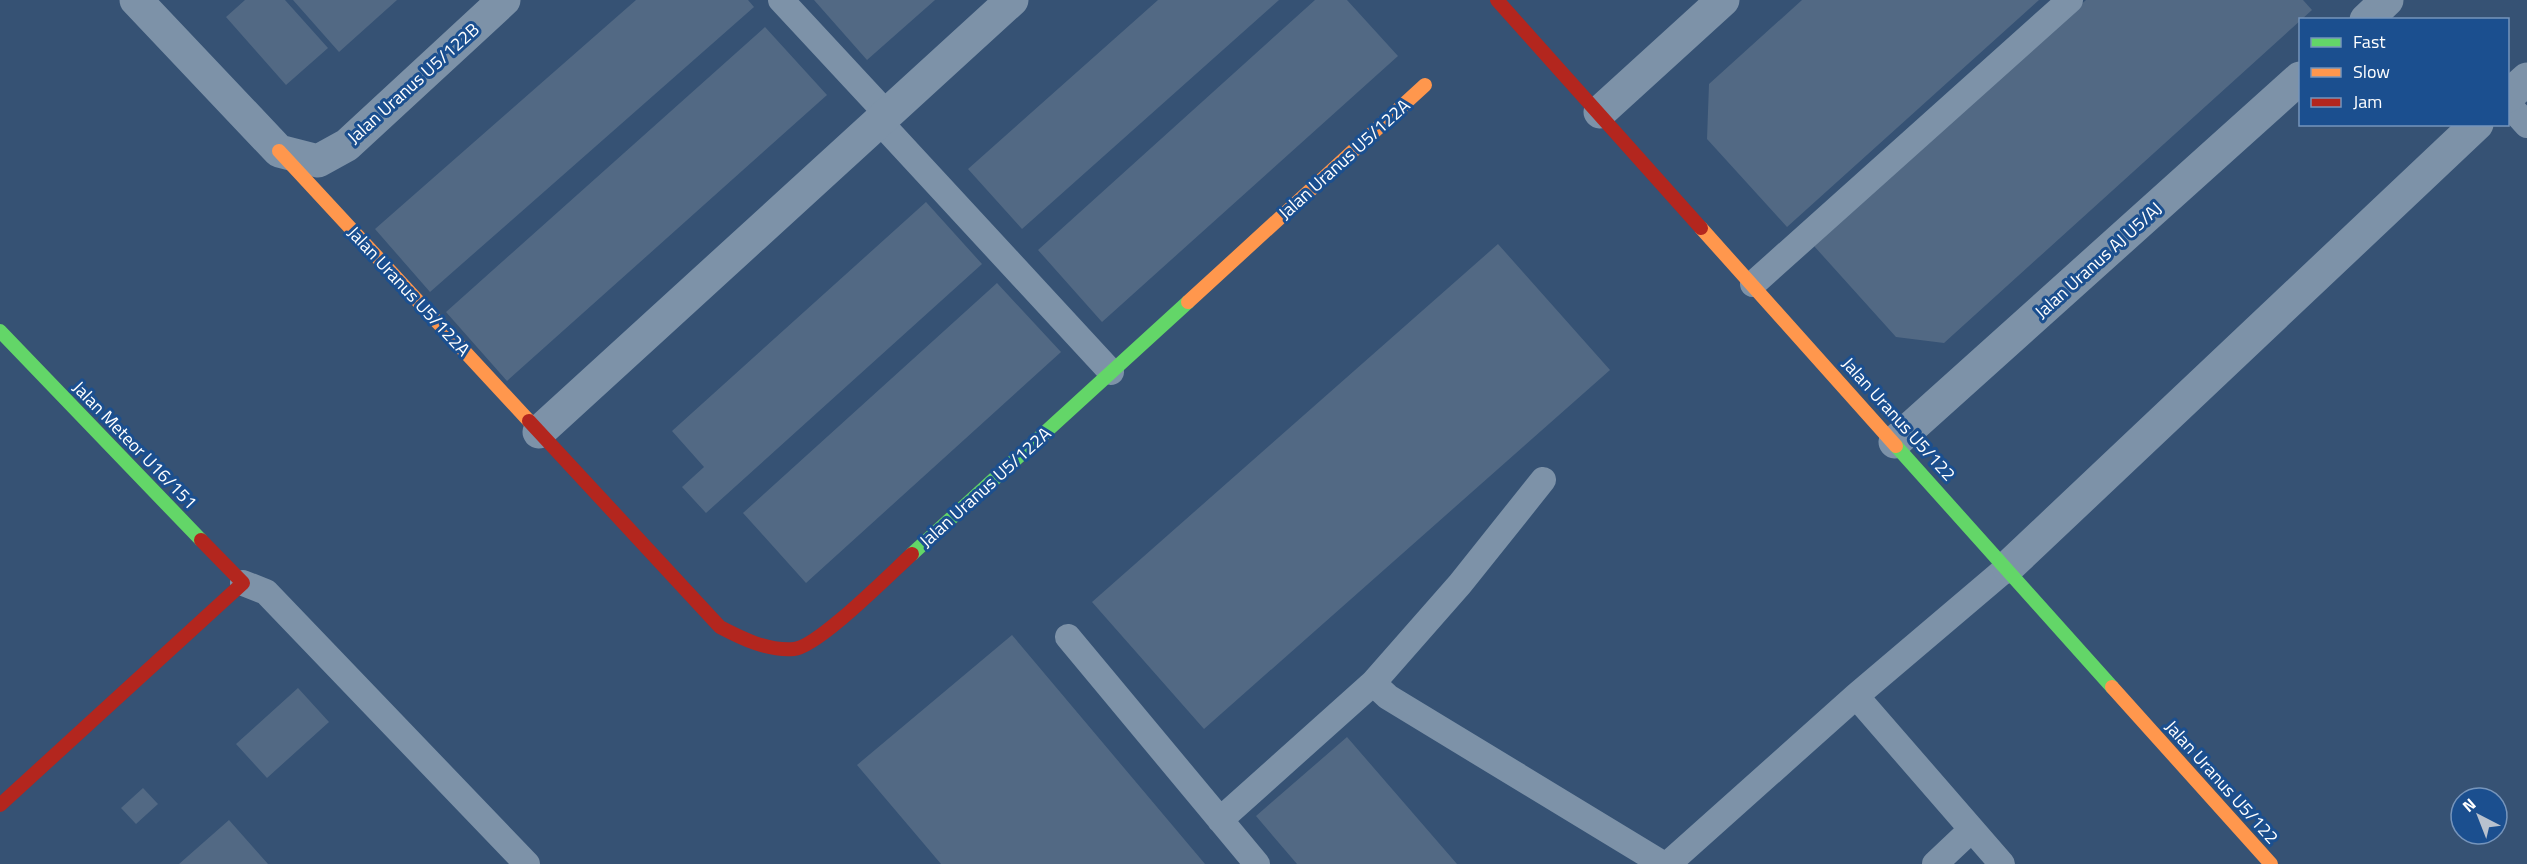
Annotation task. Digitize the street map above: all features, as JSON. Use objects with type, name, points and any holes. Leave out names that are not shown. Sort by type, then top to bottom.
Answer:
[{"type":"street","name":"Jalan Uranus U5/122A","points":[[136,0],[720,627],[756,645],[796,649],[830,629],[1425,85]]},
{"type":"street","name":"Jalan Uranus U5/122B","points":[[279,151],[318,161],[346,145],[504,0]]},
{"type":"street","points":[[539,432],[1012,0]]},
{"type":"street","name":"Jalan Uranus U5/122","points":[[1497,0],[2008,567],[2271,864]]},
{"type":"street","points":[[1600,112],[1723,0]]},
{"type":"street","points":[[2368,18],[2387,0]]},
{"type":"street","points":[[2509,95],[2527,79]]},
{"type":"street","name":"Jalan Uranus AJ U5/AJ","points":[[1894,442],[2299,80]]},
{"type":"street","points":[[2008,567],[2475,126]]},
{"type":"street","name":"Jalan Meteor U16/151","points":[[0,331],[243,583]]},
{"type":"street","points":[[0,806],[243,583]]},
{"type":"lane","points":[[781,0],[1111,372]]},
{"type":"lane","points":[[1753,284],[2070,0]]},
{"type":"lane","points":[[2509,105],[2527,125]]},
{"type":"lane","points":[[1220,820],[1373,682],[1460,584],[1543,480]]},
{"type":"lane","points":[[1668,864],[1856,696],[2008,567]]},
{"type":"lane","points":[[243,583],[266,592],[527,864]]},
{"type":"lane","points":[[1068,637],[1257,864]]},
{"type":"lane","points":[[1373,682],[1388,697],[1663,864]]},
{"type":"lane","points":[[1856,696],[2002,864]]},
{"type":"lane","points":[[1935,864],[1971,830]]},
{"type":"building","points":[[245,0],[285,0],[328,48],[286,85],[226,17]]},
{"type":"building","points":[[293,0],[397,0],[339,52]]},
{"type":"building","points":[[636,0],[748,0],[754,7],[430,292],[375,229]]},
{"type":"building","points":[[814,0],[935,0],[867,60]]},
{"type":"building","points":[[1158,0],[1279,0],[1022,229],[968,169]]},
{"type":"building","points":[[1315,0],[1347,0],[1398,56],[1102,322],[1038,250]]},
{"type":"building","points":[[1802,0],[2039,0],[1787,227],[1707,139],[1709,84]]},
{"type":"building","points":[[2086,0],[2303,0],[2312,10],[2303,18],[2299,18],[2299,22],[1944,343],[1896,337],[1814,246]]},
{"type":"building","points":[[765,27],[827,95],[507,381],[446,312]]},
{"type":"building","points":[[926,202],[982,264],[706,513],[682,487],[704,467],[672,431]]},
{"type":"building","points":[[1498,244],[1610,370],[1204,729],[1092,602]]},
{"type":"building","points":[[997,283],[1061,352],[806,583],[743,513]]},
{"type":"building","points":[[1012,635],[1205,864],[941,864],[857,765]]},
{"type":"building","points":[[298,688],[329,722],[267,778],[236,744]]},
{"type":"building","points":[[1347,737],[1457,864],[1297,864],[1256,816]]},
{"type":"building","points":[[143,788],[158,804],[136,824],[121,808]]},
{"type":"building","points":[[229,820],[268,864],[179,864]]},
{"type":"traffic: fast","points":[[912,554],[1188,302]]},
{"type":"traffic: fast","points":[[0,331],[201,540]]},
{"type":"traffic: fast","points":[[1896,446],[2112,687]]},
{"type":"traffic: slow","points":[[1188,302],[1425,85]]},
{"type":"traffic: slow","points":[[279,151],[529,421]]},
{"type":"traffic: slow","points":[[1701,228],[1896,446]]},
{"type":"traffic: slow","points":[[2112,687],[2271,864]]},
{"type":"traffic: jam","points":[[1497,0],[1701,228]]},
{"type":"traffic: jam","points":[[529,421],[720,627],[756,643],[784,649],[794,649],[805,645],[836,623],[912,554]]},
{"type":"traffic: jam","points":[[0,805],[243,583],[201,540]]}]
